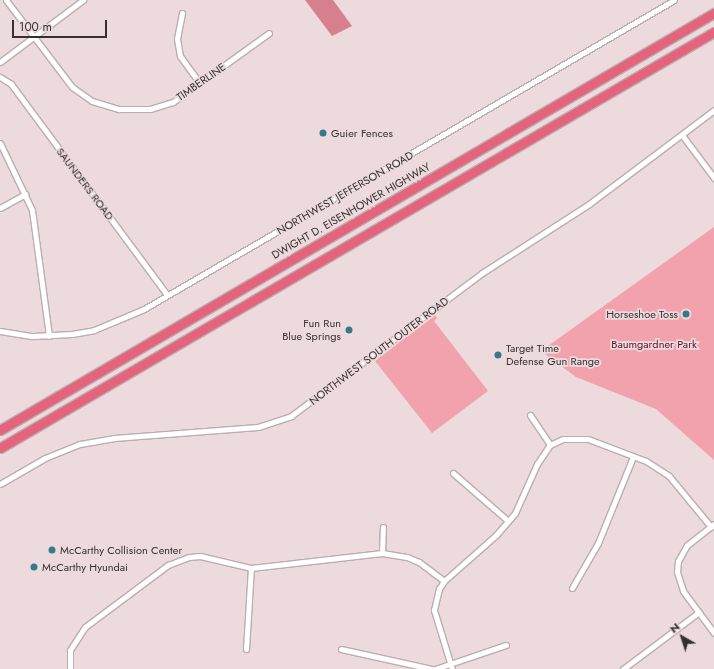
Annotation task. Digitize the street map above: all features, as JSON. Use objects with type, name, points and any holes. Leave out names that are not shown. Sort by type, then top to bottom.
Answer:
[{"type":"highway","name":"DWIGHT D. EISENHOWER HIGHWAY","points":[[0,430],[714,13]]},
{"type":"highway","points":[[0,448],[714,32]]},
{"type":"street","name":"TIMBERLINE","points":[[6,0],[72,87],[104,105],[135,110],[173,102],[269,33]]},
{"type":"street","points":[[0,62],[83,0]]},
{"type":"street","name":"NORTHWEST JEFFERSON ROAD","points":[[0,331],[49,336],[100,328],[144,309],[674,0]]},
{"type":"street","points":[[182,13],[177,39],[180,56],[200,84]]},
{"type":"street","name":"SAUNDERS ROAD","points":[[0,77],[11,84],[167,295]]},
{"type":"street","name":"NORTHWEST SOUTH OUTER ROAD","points":[[0,484],[45,458],[80,444],[114,438],[258,427],[292,416],[482,273],[589,204],[714,110]]},
{"type":"street","points":[[682,135],[714,178]]},
{"type":"street","points":[[0,143],[32,210],[49,336]]},
{"type":"street","points":[[0,208],[25,194]]},
{"type":"street","points":[[530,414],[550,445]]},
{"type":"street","points":[[451,667],[434,610],[436,598],[444,581],[508,521],[527,491],[537,464],[550,445],[577,437],[646,461],[670,476],[712,526],[687,545],[678,561],[679,582],[714,633]]},
{"type":"street","points":[[572,588],[598,543],[633,457]]},
{"type":"street","points":[[453,473],[508,521]]},
{"type":"street","points":[[382,553],[383,527]]},
{"type":"street","points":[[70,669],[70,650],[85,628],[168,565],[200,556],[251,568],[382,553],[419,562],[444,581]]},
{"type":"street","points":[[246,649],[251,568]]},
{"type":"street","points":[[622,669],[699,612]]},
{"type":"street","points":[[341,649],[434,669],[451,667],[506,646]]},
{"type":"green space","name":"Baumgardner Park","points":[[714,227],[714,460],[656,409],[576,377],[541,351]]},
{"type":"green space","points":[[435,315],[437,318],[434,321],[488,391],[432,433],[375,361]]},
{"type":"shaded area","points":[[305,0],[333,0],[352,26],[332,36]]},
{"type":"place","name":"Guier Fences","points":[[323,133]]},
{"type":"place","name":"Horseshoe Toss","points":[[686,314]]},
{"type":"place","name":"Fun Run Blue Springs","points":[[349,330]]},
{"type":"place","name":"Target Time Defense Gun Range","points":[[498,355]]},
{"type":"place","name":"McCarthy Collision Center","points":[[52,550]]},
{"type":"place","name":"McCarthy Hyundai","points":[[34,567]]}]
